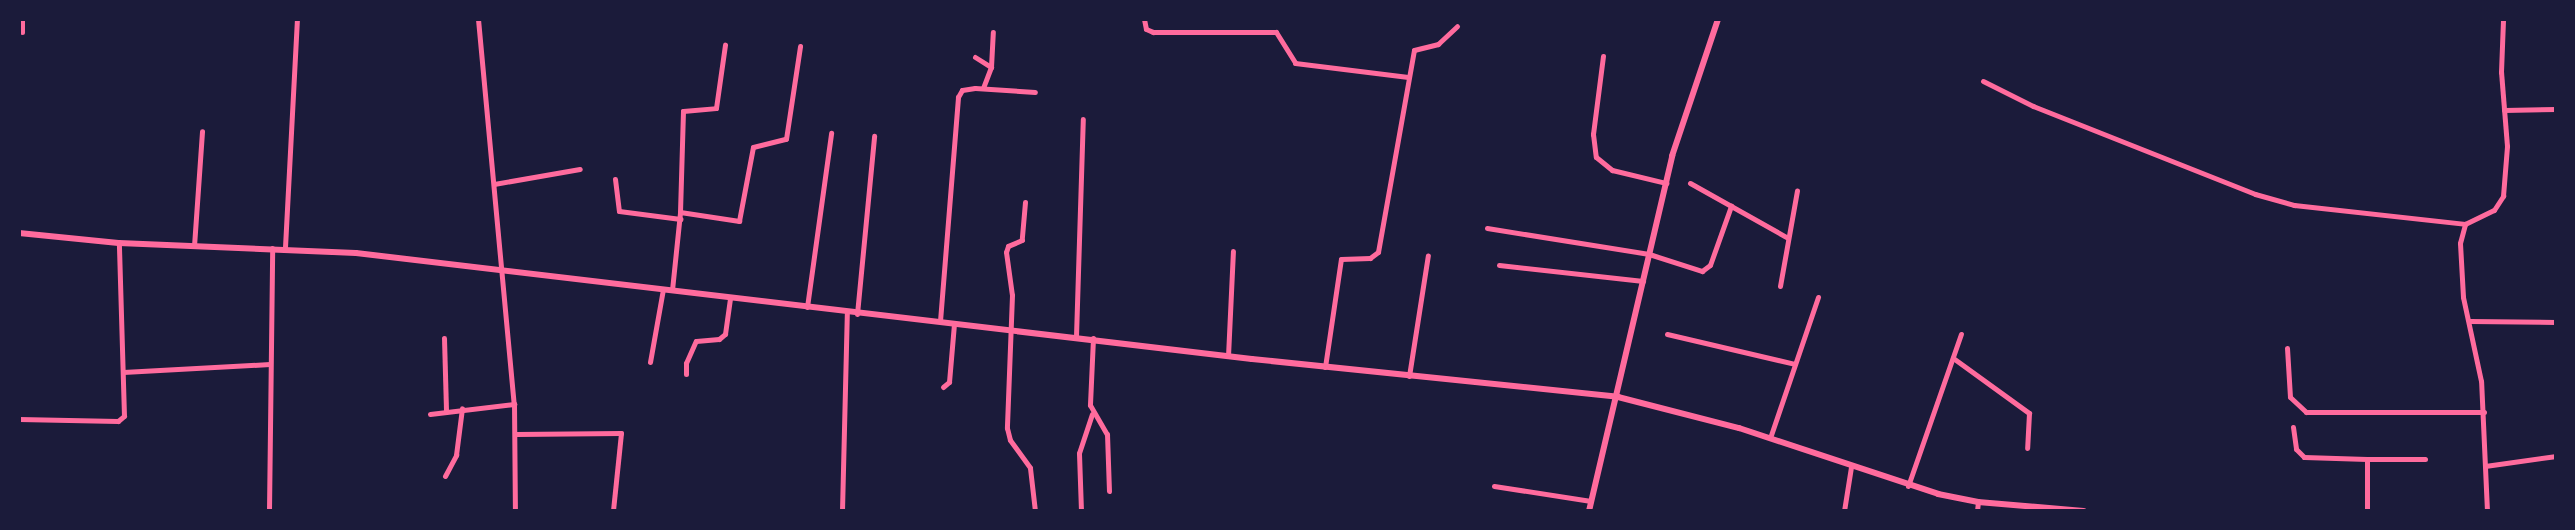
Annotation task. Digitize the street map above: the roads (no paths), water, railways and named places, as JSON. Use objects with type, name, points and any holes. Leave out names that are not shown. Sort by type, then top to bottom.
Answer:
[{"type":"street","points":[[22,19],[22,32]]},
{"type":"street","points":[[285,247],[297,19]]},
{"type":"street","points":[[478,19],[514,404],[514,511]]},
{"type":"street","points":[[1144,19],[1146,29],[1153,32],[1276,32],[1295,63],[1408,77]]},
{"type":"street","points":[[1589,511],[1618,397],[1665,183],[1718,19]]},
{"type":"street","points":[[1983,81],[2042,110],[2255,194],[2294,205],[2465,224],[2494,211],[2503,196],[2503,19]]},
{"type":"street","points":[[1325,367],[1342,258],[1370,258],[1378,252],[1413,50],[1437,44],[1457,26]]},
{"type":"street","points":[[983,88],[990,67],[993,32]]},
{"type":"street","points":[[672,290],[680,215],[683,111],[716,108],[725,45]]},
{"type":"street","points":[[615,179],[619,211],[730,222],[742,216],[752,147],[786,139],[800,46]]},
{"type":"street","points":[[1604,56],[1594,134],[1596,157],[1612,170],[1665,183]]},
{"type":"street","points":[[975,57],[990,67]]},
{"type":"street","points":[[940,321],[956,103],[962,90],[983,88],[1035,92]]},
{"type":"street","points":[[2504,110],[2556,109]]},
{"type":"street","points":[[1076,336],[1083,119]]},
{"type":"street","points":[[194,246],[202,131]]},
{"type":"street","points":[[807,307],[831,133]]},
{"type":"street","points":[[857,314],[874,136]]},
{"type":"street","points":[[494,184],[580,169]]},
{"type":"street","points":[[1690,183],[1788,238]]},
{"type":"street","points":[[1780,286],[1797,191]]},
{"type":"street","points":[[1025,202],[1022,240],[1008,246],[1006,252],[1011,329],[1008,436],[1030,468],[1035,511]]},
{"type":"street","points":[[1487,228],[1649,254],[1692,269],[1706,270],[1731,206]]},
{"type":"street","points":[[2465,224],[2460,243],[2462,281],[2484,412],[2487,511]]},
{"type":"street","points":[[19,233],[119,243],[285,247],[672,290],[848,313],[1076,336],[1325,367],[1618,397],[1770,438],[1908,486],[1978,502],[2084,511]]},
{"type":"street","points":[[19,419],[120,420],[125,414],[119,243]]},
{"type":"street","points":[[270,511],[272,247]]},
{"type":"street","points":[[1228,356],[1233,251]]},
{"type":"street","points":[[1409,376],[1428,255]]},
{"type":"street","points":[[1499,265],[1643,281]]},
{"type":"street","points":[[650,362],[663,289]]},
{"type":"street","points":[[685,374],[685,363],[696,341],[719,339],[725,334],[730,297]]},
{"type":"street","points":[[1770,438],[1818,297]]},
{"type":"street","points":[[842,511],[848,313]]},
{"type":"street","points":[[2470,321],[2556,322]]},
{"type":"street","points":[[943,387],[949,382],[954,324]]},
{"type":"street","points":[[1667,334],[1795,364]]},
{"type":"street","points":[[1908,486],[1961,334]]},
{"type":"street","points":[[444,338],[446,411]]},
{"type":"street","points":[[1081,511],[1079,453],[1092,414],[1093,338]]},
{"type":"street","points":[[2287,348],[2290,397],[2306,412],[2484,412]]},
{"type":"street","points":[[1953,358],[2029,413],[2028,448]]},
{"type":"street","points":[[123,372],[270,364]]},
{"type":"street","points":[[430,414],[462,408],[514,404]]},
{"type":"street","points":[[445,476],[456,455],[462,408]]},
{"type":"street","points":[[1092,414],[1107,434],[1109,491]]},
{"type":"street","points":[[2294,427],[2296,449],[2304,457],[2425,459]]},
{"type":"street","points":[[516,434],[621,433],[613,511]]},
{"type":"street","points":[[2486,466],[2556,456]]},
{"type":"street","points":[[2367,459],[2367,511]]},
{"type":"street","points":[[1844,511],[1852,467]]},
{"type":"street","points":[[1494,486],[1591,501]]},
{"type":"street","points":[[1977,511],[1978,502]]}]
